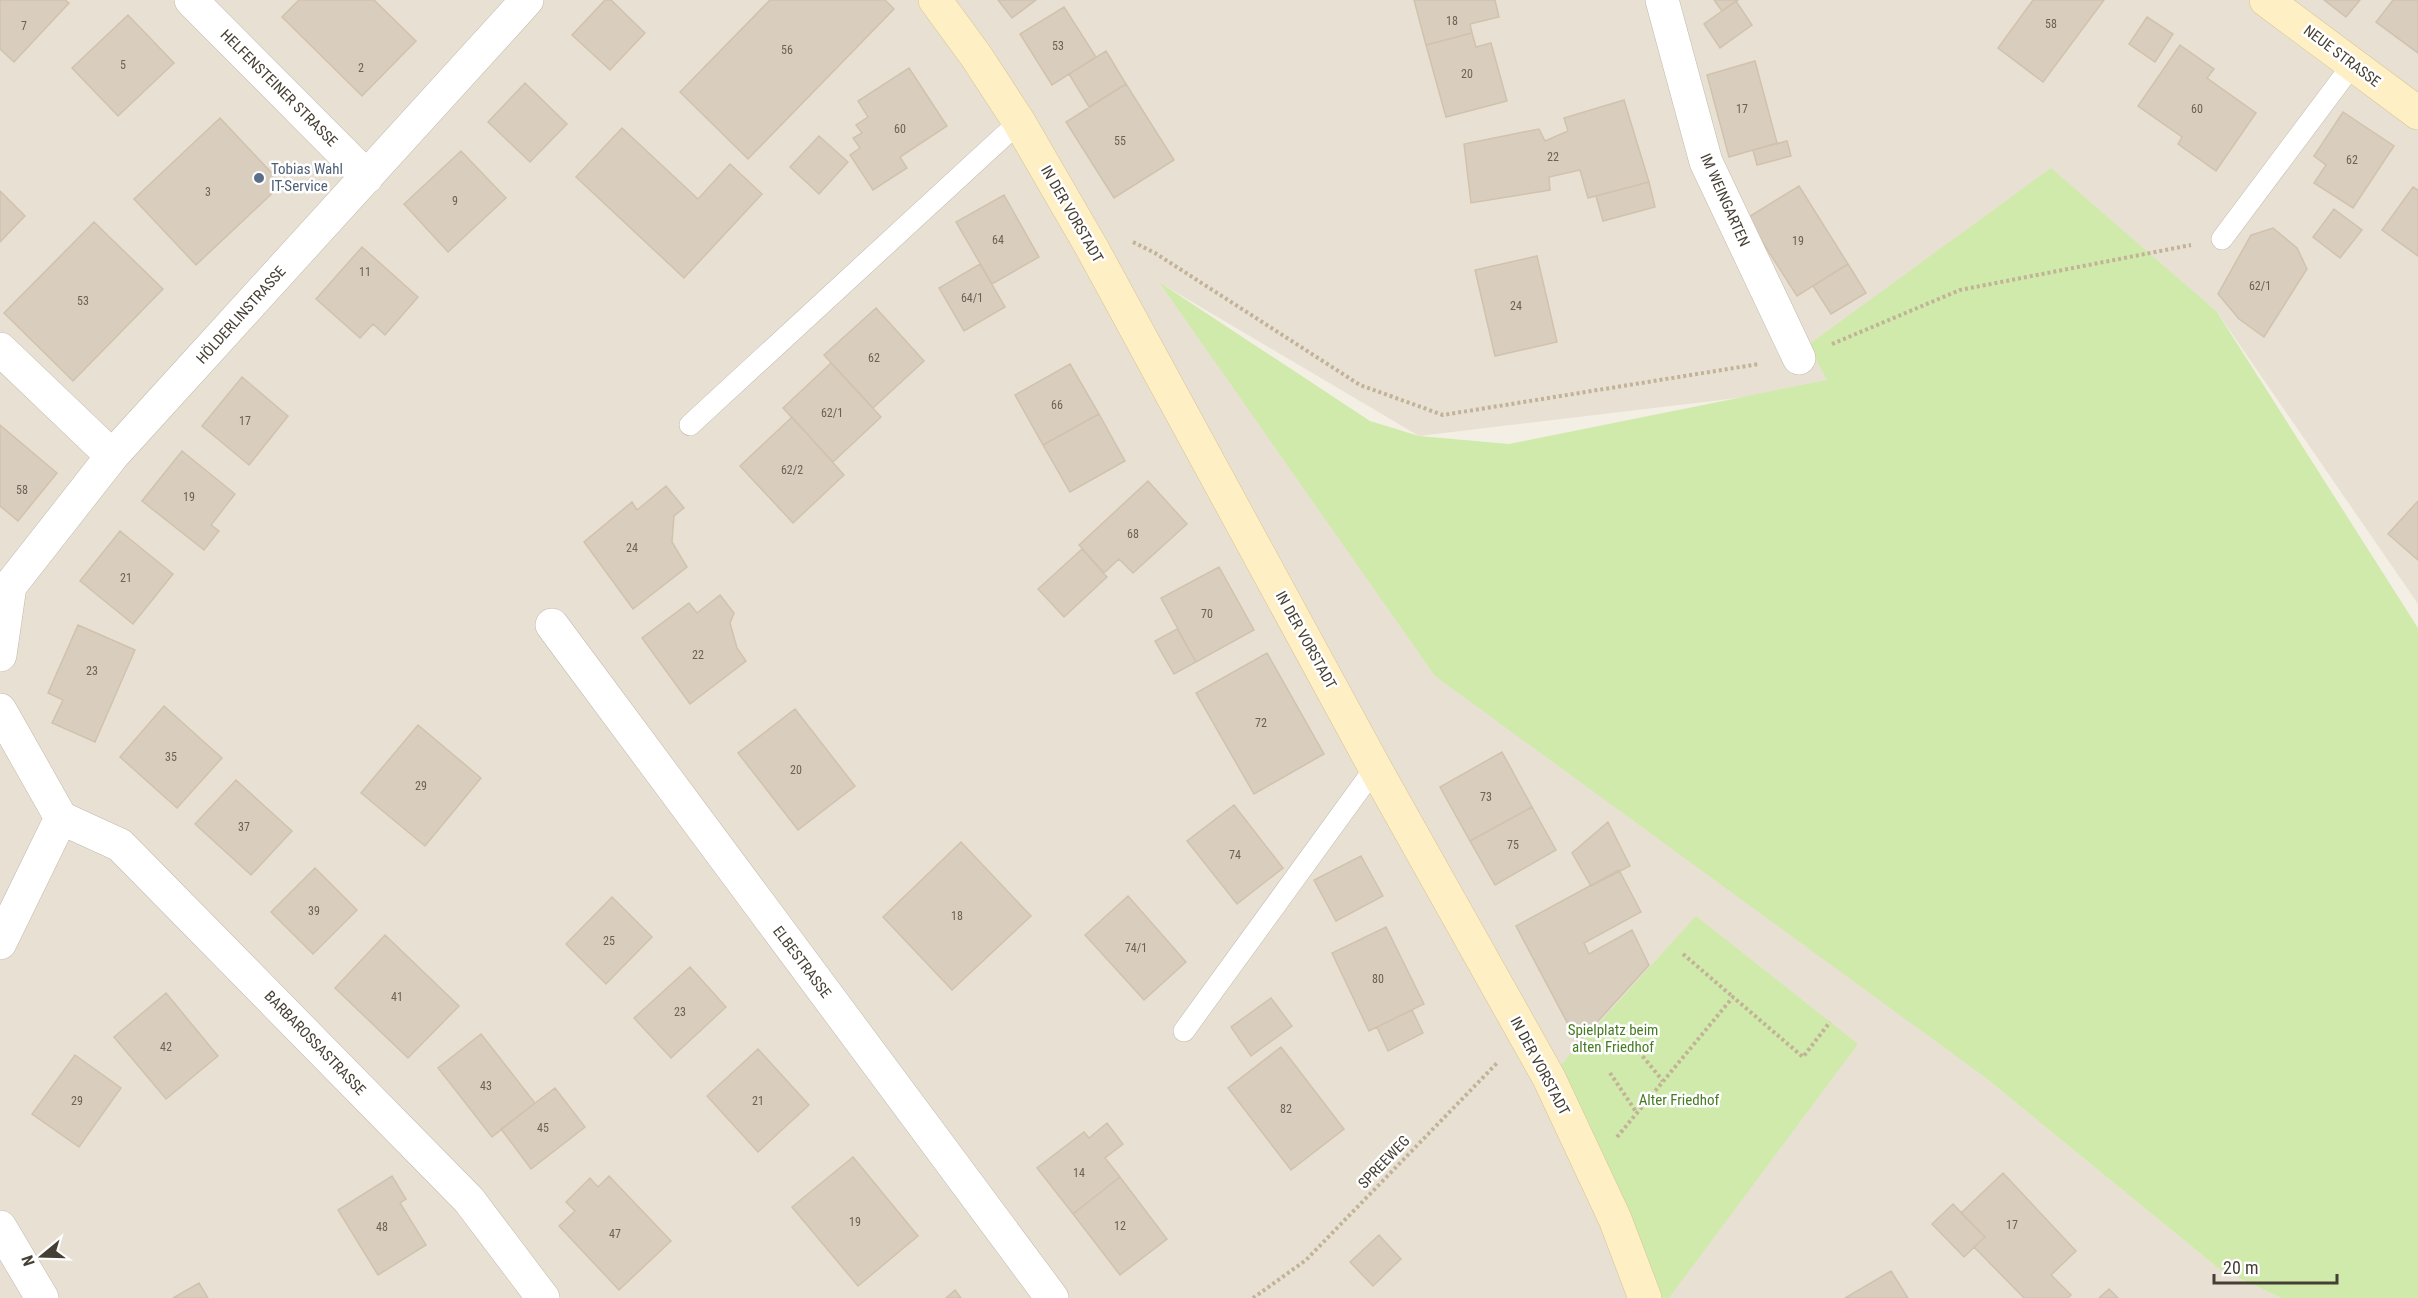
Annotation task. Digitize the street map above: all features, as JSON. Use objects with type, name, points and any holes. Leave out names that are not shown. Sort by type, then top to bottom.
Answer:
[{"type":"street","name":"HELFENSTEINER STRASSE","points":[[191,0],[367,177]]},
{"type":"street","name":"HÖLDERLINSTRASSE","points":[[0,654],[10,586],[112,456],[527,0]]},
{"type":"street","name":"IN DER VORSTADT","points":[[934,0],[976,56],[1019,122],[1092,248],[1376,768],[1549,1078],[1615,1219],[1645,1298]]},
{"type":"street","name":"IM WEINGARTEN","points":[[1662,0],[1706,162],[1799,358]]},
{"type":"street","name":"NEUE STRASSE","points":[[2266,0],[2418,113]]},
{"type":"street","points":[[0,349],[112,456]]},
{"type":"street","name":"ELBESTRASSE","points":[[552,625],[1052,1298]]},
{"type":"street","points":[[0,710],[62,818],[0,943]]},
{"type":"street","name":"BARBAROSSASTRASSE","points":[[62,818],[120,845],[469,1200],[543,1298]]},
{"type":"street","points":[[0,1227],[42,1298]]},
{"type":"lane","points":[[2222,239],[2353,64]]},
{"type":"lane","points":[[690,425],[1019,122]]},
{"type":"lane","points":[[1184,1031],[1376,768]]},
{"type":"path","points":[[1092,248],[1121,236],[1155,253],[1360,385],[1443,415],[1799,358],[1960,290],[2222,239]]},
{"type":"path","points":[[1683,954],[1803,1057],[1830,1022]]},
{"type":"path","points":[[1610,1146],[1733,997]]},
{"type":"path","name":"SPREEWEG","points":[[1253,1298],[1306,1260],[1525,1035]]},
{"type":"path","points":[[1635,1047],[1663,1081]]},
{"type":"path","points":[[1610,1073],[1637,1113]]},
{"type":"shaded area","points":[[0,0],[2418,0],[2418,604],[2217,312],[1838,386],[1419,436],[1160,283],[1982,1075],[2218,1268],[2281,1298],[0,1298]]},
{"type":"green space","points":[[2051,168],[2217,312],[2418,628],[2418,1298],[2281,1298],[2218,1268],[1982,1075],[1435,676],[1159,282],[1370,421],[1419,436],[1509,444],[1827,380],[1808,345]]},
{"type":"green space","name":"Alter Friedhof","points":[[1696,916],[1858,1044],[1669,1298],[1644,1298],[1549,1078]]},
{"type":"building","points":[[0,0],[65,0],[69,3],[14,62],[0,49]]},
{"type":"building","points":[[299,0],[374,0],[416,41],[362,96],[282,17]]},
{"type":"building","points":[[605,0],[611,0],[645,33],[610,70],[572,35]]},
{"type":"building","points":[[770,0],[885,0],[894,9],[748,159],[680,92]]},
{"type":"building","points":[[998,0],[1036,0],[1012,18]]},
{"type":"building","points":[[1414,0],[1495,0],[1499,17],[1470,24],[1472,33],[1426,45]]},
{"type":"building","points":[[1714,0],[1738,0],[1722,11]]},
{"type":"building","points":[[2033,0],[2104,0],[2043,82],[1998,48]]},
{"type":"building","points":[[2324,0],[2360,0],[2346,17]]},
{"type":"building","points":[[2393,0],[2418,0],[2418,53],[2376,22]]},
{"type":"building","points":[[1736,1],[1752,25],[1720,48],[1704,24]]},
{"type":"building","points":[[1064,7],[1096,57],[1052,85],[1020,34]]},
{"type":"building","points":[[128,15],[174,63],[118,116],[72,68]]},
{"type":"building","points":[[2147,17],[2173,34],[2155,62],[2129,44]]},
{"type":"building","points":[[1472,33],[1476,47],[1491,43],[1507,101],[1446,117],[1426,45]]},
{"type":"building","points":[[2180,45],[2214,69],[2207,78],[2256,113],[2216,171],[2178,144],[2182,137],[2138,106]]},
{"type":"building","points":[[1106,51],[1126,84],[1089,107],[1069,74]]},
{"type":"building","points":[[1755,61],[1777,143],[1729,157],[1707,75]]},
{"type":"building","points":[[909,68],[947,126],[900,157],[907,168],[873,190],[850,155],[860,148],[853,138],[862,133],[856,125],[868,117],[858,101]]},
{"type":"building","points":[[525,83],[567,124],[530,162],[488,122]]},
{"type":"building","points":[[1126,84],[1174,160],[1114,198],[1066,122]]},
{"type":"building","points":[[1624,100],[1649,182],[1588,198],[1580,170],[1549,177],[1550,190],[1471,203],[1464,144],[1539,129],[1545,141],[1568,131],[1564,118]]},
{"type":"building","points":[[2343,112],[2394,146],[2353,208],[2314,183],[2326,165],[2314,156]]},
{"type":"building","points":[[220,118],[282,184],[196,265],[134,199]]},
{"type":"building","points":[[622,128],[698,199],[730,164],[762,194],[684,278],[576,177]]},
{"type":"building","points":[[819,136],[848,162],[819,194],[790,167]]},
{"type":"building","points":[[1787,141],[1791,156],[1757,165],[1753,150]]},
{"type":"building","points":[[461,151],[506,198],[448,252],[404,204]]},
{"type":"building","points":[[1649,182],[1655,207],[1603,221],[1596,196]]},
{"type":"building","points":[[1799,186],[1848,264],[1797,296],[1747,218]]},
{"type":"building","points":[[2413,187],[2418,190],[2418,256],[2382,230]]},
{"type":"building","points":[[0,191],[25,216],[0,242]]},
{"type":"building","points":[[1004,195],[1039,257],[992,284],[956,222]]},
{"type":"building","points":[[2334,209],[2362,230],[2340,258],[2313,237]]},
{"type":"building","points":[[94,222],[163,289],[73,381],[4,313]]},
{"type":"building","points":[[2273,228],[2297,248],[2307,269],[2264,337],[2239,319],[2218,294],[2251,235]]},
{"type":"building","points":[[362,247],[418,297],[385,335],[373,324],[360,338],[316,299]]},
{"type":"building","points":[[1537,256],[1557,342],[1495,356],[1475,270]]},
{"type":"building","points":[[980,264],[1005,307],[964,331],[939,288]]},
{"type":"building","points":[[1848,264],[1866,293],[1831,314],[1813,286]]},
{"type":"building","points":[[876,308],[924,361],[873,408],[824,355]]},
{"type":"building","points":[[831,363],[881,417],[833,462],[783,408]]},
{"type":"building","points":[[1070,364],[1099,414],[1043,445],[1015,395]]},
{"type":"building","points":[[242,377],[288,416],[249,465],[202,426]]},
{"type":"building","points":[[1099,414],[1125,461],[1070,492],[1043,445]]},
{"type":"building","points":[[792,417],[844,475],[793,523],[740,466]]},
{"type":"building","points":[[0,425],[57,473],[18,521],[0,506]]},
{"type":"building","points":[[182,451],[235,494],[211,525],[219,531],[204,550],[142,501]]},
{"type":"building","points":[[1148,481],[1187,524],[1133,573],[1119,559],[1104,573],[1079,545]]},
{"type":"building","points":[[666,486],[684,508],[674,516],[672,542],[687,567],[633,609],[584,542],[632,502],[637,510]]},
{"type":"building","points":[[2418,501],[2418,560],[2388,534]]},
{"type":"building","points":[[120,531],[173,574],[133,624],[80,581]]},
{"type":"building","points":[[1082,549],[1107,577],[1064,617],[1038,589]]},
{"type":"building","points":[[1219,567],[1254,630],[1196,662],[1161,598]]},
{"type":"building","points":[[720,595],[734,613],[730,623],[737,648],[746,661],[690,704],[642,638],[689,603],[697,613]]},
{"type":"building","points":[[78,625],[135,650],[95,742],[52,723],[63,700],[48,693]]},
{"type":"building","points":[[1177,629],[1196,662],[1174,674],[1155,641]]},
{"type":"building","points":[[1267,653],[1324,754],[1254,794],[1196,693]]},
{"type":"building","points":[[164,706],[222,758],[177,808],[120,757]]},
{"type":"building","points":[[795,709],[855,786],[798,830],[738,753]]},
{"type":"building","points":[[418,725],[481,778],[425,846],[361,793]]},
{"type":"building","points":[[1502,752],[1532,807],[1470,841],[1440,787]]},
{"type":"building","points":[[236,780],[292,831],[251,875],[195,824]]},
{"type":"building","points":[[1234,805],[1283,868],[1237,904],[1187,841]]},
{"type":"building","points":[[1532,807],[1556,850],[1495,885],[1470,841]]},
{"type":"building","points":[[1608,822],[1630,866],[1591,886],[1572,853]]},
{"type":"building","points":[[961,842],[1031,916],[952,990],[883,917]]},
{"type":"building","points":[[1361,856],[1383,896],[1336,921],[1314,880]]},
{"type":"building","points":[[315,868],[357,910],[313,954],[271,912]]},
{"type":"building","points":[[1619,870],[1641,912],[1584,943],[1589,954],[1632,930],[1649,965],[1578,1043],[1516,926]]},
{"type":"building","points":[[1128,896],[1186,962],[1144,1000],[1085,935]]},
{"type":"building","points":[[612,897],[652,937],[606,984],[566,944]]},
{"type":"building","points":[[1386,927],[1424,1004],[1369,1031],[1332,953]]},
{"type":"building","points":[[385,935],[459,1006],[408,1058],[335,988]]},
{"type":"building","points":[[690,967],[726,1007],[671,1058],[634,1018]]},
{"type":"building","points":[[166,993],[218,1056],[166,1099],[114,1037]]},
{"type":"building","points":[[1271,998],[1292,1026],[1251,1056],[1231,1027]]},
{"type":"building","points":[[1412,1010],[1423,1033],[1388,1051],[1377,1027]]},
{"type":"building","points":[[481,1034],[535,1103],[492,1137],[438,1068]]},
{"type":"building","points":[[1281,1047],[1344,1129],[1291,1170],[1228,1088]]},
{"type":"building","points":[[758,1049],[809,1105],[758,1152],[707,1096]]},
{"type":"building","points":[[75,1055],[121,1088],[79,1147],[32,1114]]},
{"type":"building","points":[[555,1088],[585,1127],[531,1169],[501,1129]]},
{"type":"building","points":[[1107,1123],[1123,1144],[1105,1158],[1120,1177],[1073,1214],[1037,1168],[1084,1132],[1089,1138]]},
{"type":"building","points":[[853,1157],[918,1236],[858,1286],[792,1207]]},
{"type":"building","points":[[2003,1173],[2076,1251],[2051,1275],[2071,1295],[2068,1298],[2024,1298],[1974,1247],[1985,1237],[1961,1213]]},
{"type":"building","points":[[392,1176],[406,1199],[400,1203],[426,1245],[378,1275],[338,1210]]},
{"type":"building","points":[[609,1176],[671,1241],[619,1290],[559,1226],[575,1211],[566,1202],[590,1178],[598,1187]]},
{"type":"building","points":[[1120,1177],[1167,1239],[1120,1275],[1073,1214]]},
{"type":"building","points":[[1953,1204],[1985,1237],[1964,1257],[1932,1224]]},
{"type":"building","points":[[1379,1235],[1401,1259],[1373,1286],[1350,1262]]},
{"type":"building","points":[[1891,1271],[1908,1298],[1845,1298]]},
{"type":"building","points":[[199,1283],[208,1298],[173,1298]]},
{"type":"building","points":[[2109,1289],[2118,1298],[2099,1298]]},
{"type":"building","points":[[955,1290],[961,1298],[946,1298]]},
{"type":"place","name":"Tobias Wahl IT-Service","points":[[259,178]]},
{"type":"park label","name":"Spielplatz beim alten Friedhof","points":[[1613,1038]]}]
